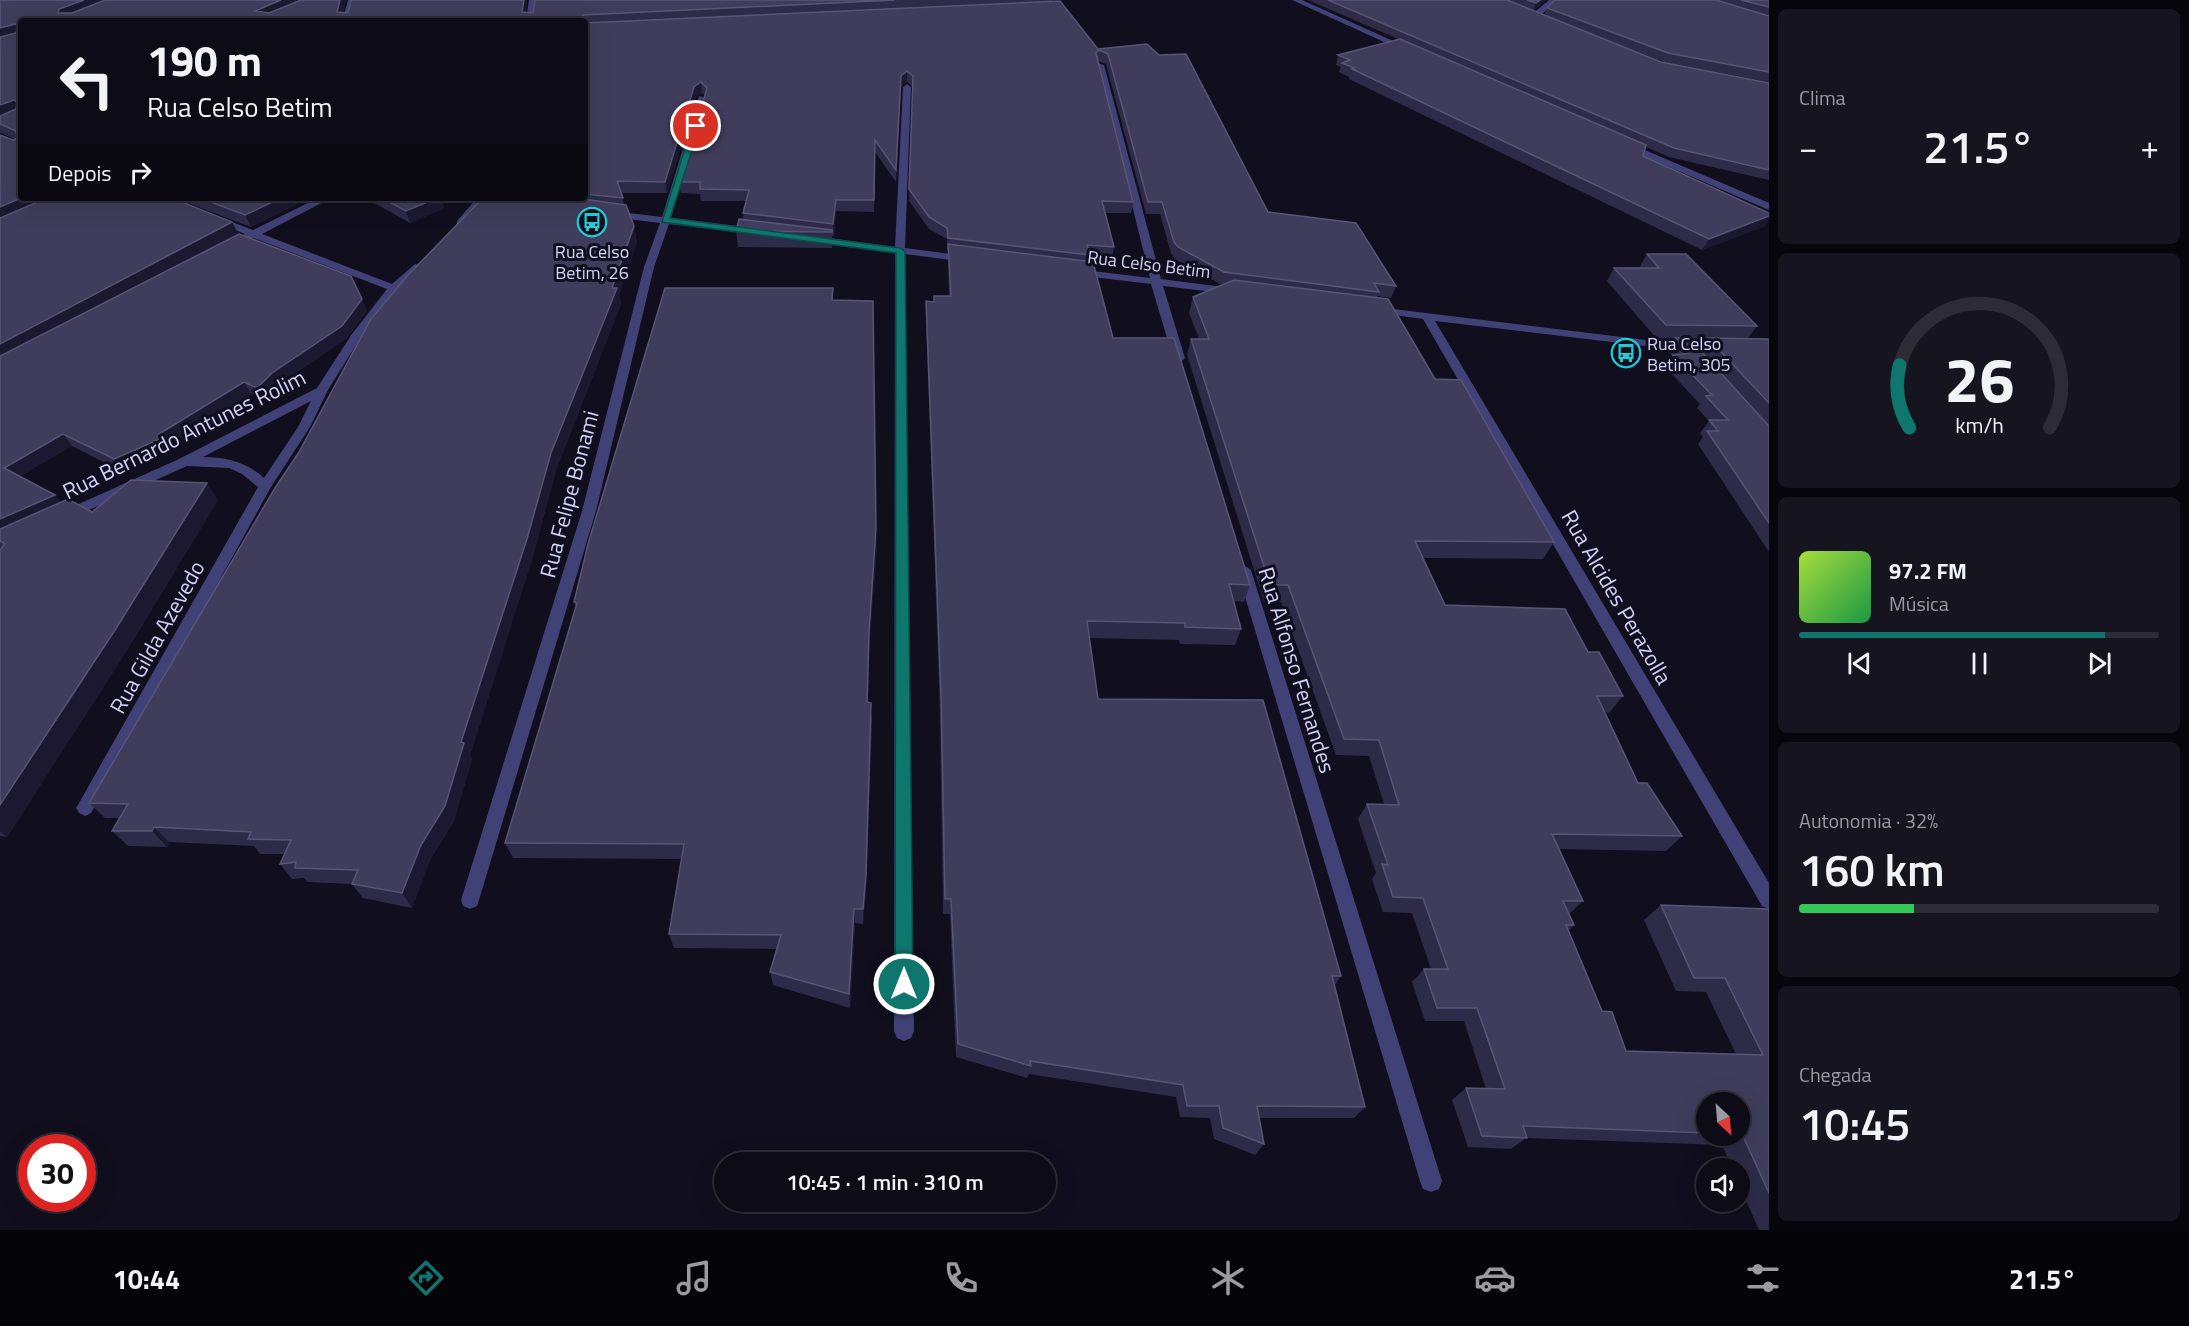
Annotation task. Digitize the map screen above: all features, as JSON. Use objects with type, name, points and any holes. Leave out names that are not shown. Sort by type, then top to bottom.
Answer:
[{"type":"street","points":[[346,18],[352,0]]},
{"type":"street","points":[[531,18],[534,0]]},
{"type":"street","points":[[1296,0],[1417,53]]},
{"type":"street","points":[[1533,17],[1553,0]]},
{"type":"street","points":[[1525,14],[1543,21]]},
{"type":"street","points":[[1100,64],[1156,282],[1184,373]]},
{"type":"street","points":[[904,1031],[900,251],[907,87]]},
{"type":"street","name":"Rua Felipe Bonami","points":[[470,900],[589,511],[649,267],[696,126],[702,98]]},
{"type":"street","points":[[1614,140],[1769,207]]},
{"type":"street","points":[[222,250],[321,201]]},
{"type":"street","points":[[453,233],[480,201]]},
{"type":"street","points":[[600,212],[773,234]]},
{"type":"street","points":[[201,214],[394,288]]},
{"type":"street","points":[[808,238],[982,261]]},
{"type":"street","name":"Rua Bernardo Antunes Rolim","points":[[54,520],[184,462],[322,390],[356,336],[394,288],[429,258]]},
{"type":"street","name":"Rua Celso Betim","points":[[1063,270],[1239,292]]},
{"type":"street","points":[[1368,309],[1691,351],[1734,346]]},
{"type":"street","name":"Rua Alcides Perazolla","points":[[1426,316],[1769,900]]},
{"type":"street","name":"Rua Gilda Azevedo","points":[[86,808],[265,486],[304,427],[322,390]]},
{"type":"street","points":[[184,462],[211,462],[245,468],[265,486]]},
{"type":"street","name":"Rua Alfonso Fernandes","points":[[1239,555],[1431,1181]]},
{"type":"building","points":[[0,0],[84,0],[59,9],[58,13],[72,13],[105,0],[281,0],[255,11],[269,13],[301,0],[340,0],[337,12],[348,13],[351,0],[524,0],[522,12],[533,13],[535,0],[895,0],[583,15],[582,18],[18,18],[18,26],[15,24],[0,28]]},
{"type":"building","points":[[1328,0],[1507,0],[1661,62],[1769,83],[1769,170],[1674,148]]},
{"type":"building","points":[[1555,0],[1716,0],[1769,16],[1769,72],[1668,53],[1547,8]]},
{"type":"building","points":[[1741,0],[1769,0],[1769,7]]},
{"type":"building","points":[[1060,1],[1098,49],[1147,44],[1159,55],[1186,54],[1268,212],[1356,223],[1396,286],[1374,283],[1379,292],[1224,272],[1178,247],[1174,242],[1162,202],[1148,202],[1108,54],[1099,50],[1096,53],[1133,202],[1102,201],[1114,247],[1087,245],[1090,255],[948,238],[947,228],[929,217],[909,189],[913,76],[907,71],[901,76],[896,170],[875,140],[874,200],[836,200],[833,224],[743,213],[749,190],[700,189],[700,182],[679,182],[707,88],[701,82],[694,87],[665,182],[617,181],[623,198],[588,194],[588,23]]},
{"type":"building","points":[[18,26],[18,199],[0,207],[0,135],[13,140],[17,138],[16,131],[0,124],[0,116],[16,109],[17,102],[14,100],[0,105],[0,37],[16,33]]},
{"type":"building","points":[[1400,39],[1646,145],[1643,156],[1769,213],[1769,216],[1709,239],[1352,69],[1354,68],[1342,63],[1350,60],[1338,55]]},
{"type":"building","points":[[588,200],[626,205],[634,226],[612,288],[617,288],[551,453],[527,539],[461,742],[464,743],[445,806],[421,845],[402,893],[352,884],[358,870],[295,868],[296,862],[280,864],[291,840],[248,839],[251,832],[154,827],[152,831],[112,831],[128,804],[89,803],[275,488],[299,452],[371,319],[408,275],[480,201]]},
{"type":"building","points":[[40,201],[180,201],[232,222],[0,344],[0,218]]},
{"type":"building","points":[[208,201],[275,201],[245,215]]},
{"type":"building","points":[[388,201],[430,201],[406,211]]},
{"type":"building","points":[[739,219],[832,230],[832,232],[736,231]]},
{"type":"building","points":[[239,234],[351,276],[362,299],[342,326],[272,373],[257,388],[244,382],[159,434],[165,437],[114,459],[63,434],[4,468],[55,495],[0,519],[0,356]]},
{"type":"building","points":[[948,244],[1093,262],[1113,338],[1174,338],[1250,585],[1229,584],[1241,629],[1185,627],[1185,623],[1087,621],[1098,699],[1263,700],[1341,976],[1332,976],[1365,1107],[1257,1106],[1264,1144],[1223,1128],[1219,1106],[1187,1106],[1183,1085],[1030,1061],[1031,1066],[958,1044],[951,899],[945,899],[941,696],[926,301],[934,302],[934,296],[951,296]]},
{"type":"building","points":[[1647,254],[1686,254],[1757,326],[1666,325],[1614,268],[1659,268]]},
{"type":"building","points":[[1234,280],[1388,299],[1435,379],[1461,380],[1554,542],[1415,541],[1445,605],[1565,609],[1588,652],[1599,652],[1623,696],[1597,696],[1638,783],[1647,783],[1682,836],[1552,834],[1583,901],[1563,901],[1574,925],[1566,925],[1602,1011],[1612,1012],[1626,1051],[1763,1055],[1725,978],[1694,978],[1661,905],[1769,909],[1769,1193],[1747,1146],[1750,1146],[1750,1092],[1696,1092],[1696,1133],[1523,1126],[1527,1138],[1482,1136],[1466,1088],[1505,1089],[1477,1008],[1437,1008],[1424,969],[1448,969],[1423,898],[1393,897],[1382,864],[1388,865],[1367,804],[1399,805],[1379,740],[1344,739],[1288,585],[1270,585],[1191,339],[1209,339],[1193,297]]},
{"type":"building","points":[[665,288],[833,288],[832,300],[873,301],[876,528],[869,632],[867,702],[871,703],[866,875],[863,909],[854,909],[849,994],[770,972],[781,935],[669,934],[684,844],[505,843],[577,603],[574,602],[588,544]]},
{"type":"building","points":[[1675,338],[1689,338],[1769,426],[1769,523],[1707,431],[1718,431],[1709,420],[1728,420],[1706,396],[1712,395],[1673,355],[1689,353]]},
{"type":"building","points":[[1708,338],[1769,339],[1769,403]]},
{"type":"building","points":[[131,480],[207,483],[115,630],[0,805],[0,550],[5,544],[0,541],[0,529],[68,499],[92,512]]},
{"type":"place","name":"Rua Celso Betim, 26","points":[[592,222]]},
{"type":"place","name":"Rua Celso Betim, 305","points":[[1626,353]]},
{"type":"route","points":[[696,126],[665,220],[900,251],[904,984]]}]
